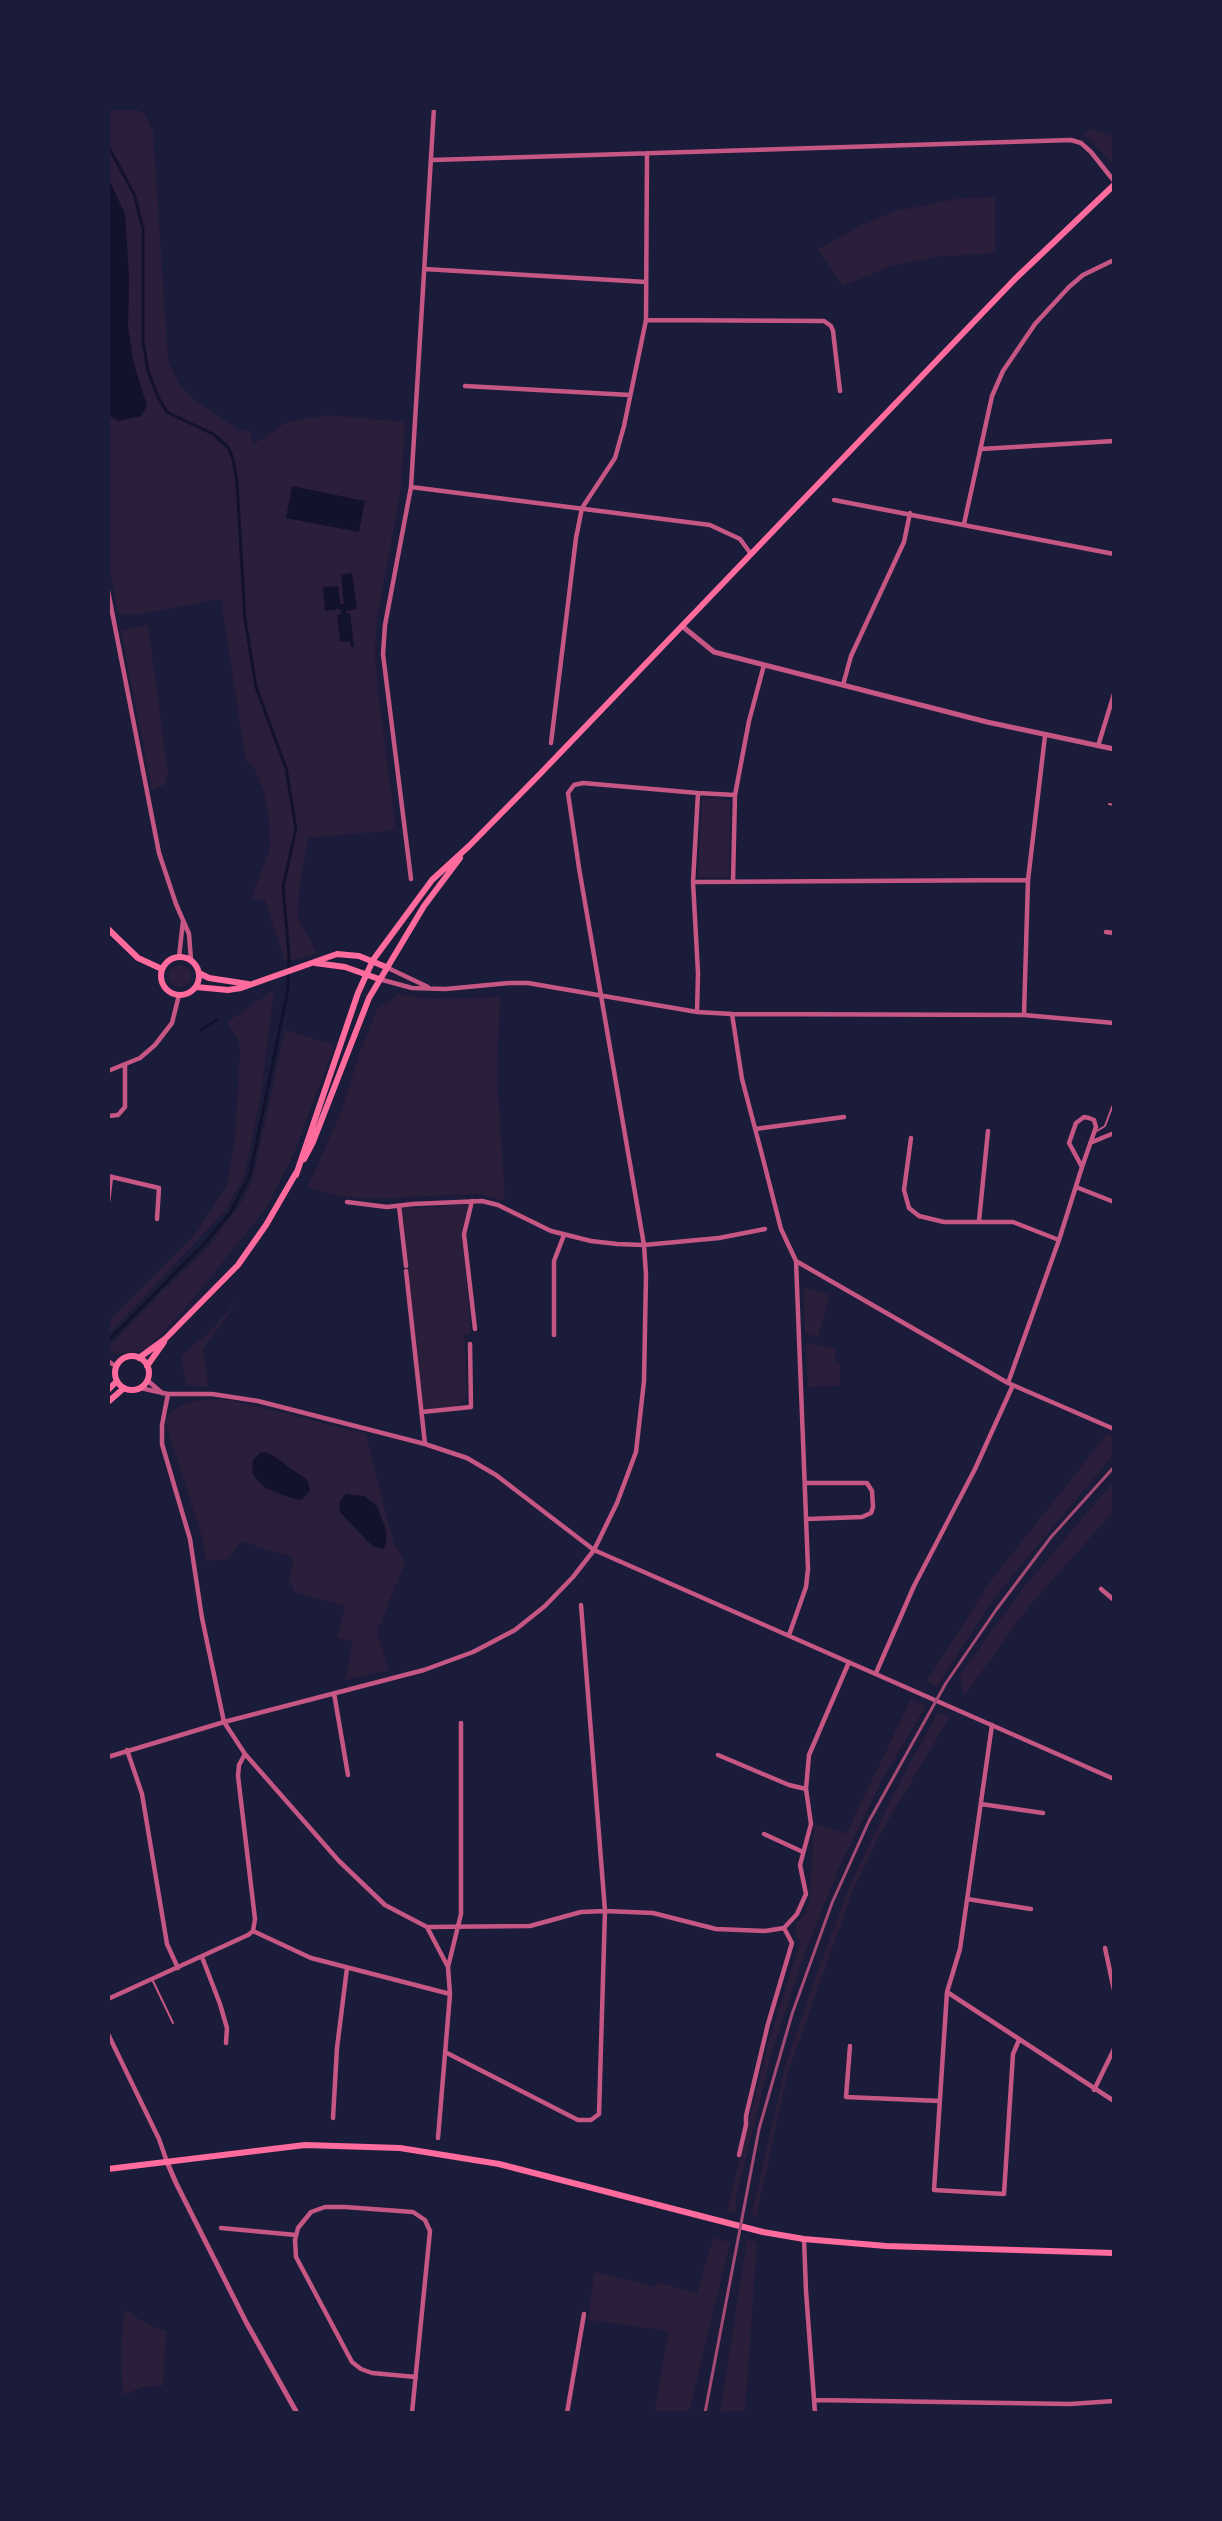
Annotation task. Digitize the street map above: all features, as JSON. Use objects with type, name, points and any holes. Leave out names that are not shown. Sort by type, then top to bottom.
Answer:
[{"type":"main road","points":[[296,1174],[366,974],[373,960],[432,880],[469,846],[1015,279],[1114,183]]},
{"type":"main road","points":[[165,1339],[147,1366],[147,1380],[140,1388],[133,1390],[124,1388],[117,1381],[117,1367],[126,1358],[139,1358],[165,1339],[238,1265],[266,1225],[313,1142],[369,998],[379,979],[424,906],[469,846]]},
{"type":"main road","points":[[108,929],[138,958],[162,969]]},
{"type":"main road","points":[[196,987],[228,990],[337,954],[354,955],[373,960],[386,967]]},
{"type":"main road","points":[[199,973],[196,987],[179,994],[173,993],[164,986],[162,981],[162,969],[169,960],[179,957],[191,960],[199,973],[209,978],[249,984]]},
{"type":"main road","points":[[313,963],[345,967],[379,979]]},
{"type":"main road","points":[[139,1358],[147,1366]]},
{"type":"main road","points":[[108,1390],[117,1381]]},
{"type":"main road","points":[[108,1402],[124,1388]]},
{"type":"main road","points":[[108,2169],[305,2145],[400,2148],[499,2163],[804,2240],[886,2246],[1114,2253]]},
{"type":"street","points":[[411,879],[383,654],[385,625],[411,487],[434,108]]},
{"type":"street","points":[[432,160],[1071,140],[1081,143],[1091,152],[1114,183]]},
{"type":"street","points":[[551,743],[576,538],[582,508],[615,458],[646,320],[647,153]]},
{"type":"street","points":[[964,524],[996,383],[1035,324],[1076,280],[1114,260]]},
{"type":"street","points":[[424,269],[646,282]]},
{"type":"street","points":[[646,320],[807,320],[828,323],[833,331],[840,391]]},
{"type":"street","points":[[465,386],[630,395]]},
{"type":"street","points":[[981,449],[1114,441]]},
{"type":"street","points":[[411,487],[710,525],[740,539],[751,554]]},
{"type":"street","points":[[834,500],[1114,554]]},
{"type":"street","points":[[843,685],[855,646],[904,542],[910,513]]},
{"type":"street","points":[[108,591],[159,853],[189,934],[191,960]]},
{"type":"street","points":[[682,626],[714,651],[1045,736],[1114,749]]},
{"type":"street","points":[[733,882],[735,795],[749,722],[764,665]]},
{"type":"street","points":[[1098,746],[1114,694]]},
{"type":"street","points":[[1024,1015],[1028,880],[1045,736]]},
{"type":"street","points":[[108,1756],[224,1722],[449,1662],[502,1637],[528,1620],[573,1577],[594,1550],[629,1475],[640,1433],[647,1316],[644,1245],[600,996],[568,805],[568,793],[574,785],[583,783],[735,795]]},
{"type":"street","points":[[697,1012],[698,973],[693,882],[698,793]]},
{"type":"street","points":[[693,882],[1028,880]]},
{"type":"street","points":[[179,957],[183,921]]},
{"type":"street","points":[[1106,932],[1114,933]]},
{"type":"street","points":[[386,967],[431,988]]},
{"type":"street","points":[[379,979],[412,988],[518,983],[697,1012],[1024,1015],[1114,1023]]},
{"type":"street","points":[[108,1071],[140,1058],[165,1035],[175,1016],[179,994]]},
{"type":"street","points":[[732,1014],[742,1079],[781,1229],[796,1260],[808,1569],[806,1587],[789,1635]]},
{"type":"street","points":[[108,1116],[118,1115],[125,1107],[125,1065]]},
{"type":"street","points":[[755,1129],[844,1117]]},
{"type":"street","points":[[876,1673],[914,1586],[975,1469],[1010,1384],[1094,1132],[1096,1123],[1094,1120],[1084,1117],[1076,1123],[1069,1146],[1082,1167]]},
{"type":"street","points":[[979,1221],[988,1131]]},
{"type":"street","points":[[1090,1143],[1114,1133]]},
{"type":"street","points":[[911,1138],[904,1190],[909,1208],[919,1216],[928,1220],[1013,1222],[1059,1240]]},
{"type":"street","points":[[108,1202],[110,1176],[159,1188],[157,1219]]},
{"type":"street","points":[[1076,1187],[1114,1202]]},
{"type":"street","points":[[347,1202],[371,1206],[399,1206],[472,1201],[498,1205],[533,1223],[564,1235],[591,1241],[644,1245],[719,1238],[765,1229]]},
{"type":"street","points":[[472,1201],[464,1234],[475,1329]]},
{"type":"street","points":[[399,1206],[425,1444]]},
{"type":"street","points":[[554,1335],[554,1261],[564,1235]]},
{"type":"street","points":[[796,1260],[1010,1384],[1114,1429]]},
{"type":"street","points":[[422,1412],[471,1407],[470,1344]]},
{"type":"street","points":[[108,1362],[117,1367]]},
{"type":"street","points":[[147,1380],[165,1393]]},
{"type":"street","points":[[140,1388],[165,1393],[212,1394],[247,1399],[425,1444],[467,1458],[496,1474],[594,1550],[1114,1779]]},
{"type":"street","points":[[165,1393],[162,1444],[190,1539],[202,1618],[224,1722],[245,1754],[303,1821],[372,1894],[399,1913],[427,1927],[530,1926],[582,1912],[605,1911],[653,1913],[716,1929],[765,1931],[784,1928],[797,1914],[806,1894],[800,1865],[811,1824],[806,1789],[809,1755],[849,1662]]},
{"type":"street","points":[[806,1483],[867,1483],[872,1491],[873,1508],[871,1513],[862,1517],[807,1519]]},
{"type":"street","points":[[1101,1589],[1114,1600]]},
{"type":"street","points":[[445,2052],[578,2120],[587,2121],[597,2116],[600,2110],[605,1911],[581,1605]]},
{"type":"street","points":[[334,1693],[348,1776]]},
{"type":"street","points":[[438,2138],[450,1994],[448,1967],[459,1927],[462,1903],[461,1723]]},
{"type":"street","points":[[992,1725],[960,1949],[947,1992],[934,2190],[1004,2194],[1013,2054],[1019,2040]]},
{"type":"street","points":[[127,1750],[142,1794],[167,1944],[178,1968]]},
{"type":"street","points":[[108,1999],[202,1957],[253,1931],[255,1919],[238,1776],[239,1765],[245,1754]]},
{"type":"street","points":[[718,1755],[789,1785],[806,1789]]},
{"type":"street","points":[[981,1804],[1043,1813]]},
{"type":"street","points":[[764,1834],[803,1852]]},
{"type":"street","points":[[967,1899],[1031,1909]]},
{"type":"street","points":[[427,1927],[448,1967]]},
{"type":"street","points":[[739,2156],[768,2024],[792,1943],[784,1928]]},
{"type":"street","points":[[253,1931],[303,1955],[450,1994]]},
{"type":"street","points":[[1105,1948],[1114,1990]]},
{"type":"street","points":[[202,1957],[227,2028],[226,2043]]},
{"type":"street","points":[[333,2118],[337,2048],[347,1968]]},
{"type":"street","points":[[947,1992],[1114,2101]]},
{"type":"street","points":[[108,2034],[159,2139],[167,2162],[246,2322],[297,2413]]},
{"type":"street","points":[[850,2046],[846,2097],[940,2101]]},
{"type":"street","points":[[1094,2090],[1114,2049]]},
{"type":"street","points":[[412,2413],[416,2377],[430,2230],[426,2220],[413,2212],[325,2206],[306,2217],[296,2235],[296,2257],[352,2362],[360,2369],[372,2373],[416,2377]]},
{"type":"street","points":[[221,2228],[296,2235]]},
{"type":"street","points":[[804,2240],[814,2413]]},
{"type":"street","points":[[567,2413],[584,2314]]},
{"type":"street","points":[[814,2400],[1070,2404],[1114,2400]]},
{"type":"lane","points":[[1109,804],[1114,805]]},
{"type":"lane","points":[[1094,1132],[1105,1126],[1114,1102]]},
{"type":"lane","points":[[152,1979],[172,2023]]},
{"type":"shaded area","points":[[108,108],[135,108],[145,115],[153,131],[168,361],[179,384],[192,398],[239,431],[249,430],[254,444],[287,422],[327,415],[405,422],[401,489],[376,624],[375,654],[396,830],[308,838],[299,888],[298,918],[317,953],[285,962],[265,900],[251,898],[270,850],[269,817],[264,792],[253,765],[246,762],[221,599],[146,613],[129,615],[118,612],[108,564],[108,415],[119,421],[147,406],[133,361],[128,327],[129,277],[125,214],[108,178]]},
{"type":"shaded area","points":[[1091,129],[1114,137],[1114,162],[1110,161],[1089,138],[1082,135]]},
{"type":"shaded area","points":[[108,178],[125,214],[129,277],[128,327],[133,361],[147,406],[141,416],[119,421],[108,415]]},
{"type":"shaded area","points":[[995,197],[995,253],[936,257],[892,266],[843,286],[818,249],[862,225],[896,211],[961,198]]},
{"type":"shaded area","points":[[292,486],[365,501],[359,532],[286,518]]},
{"type":"shaded area","points":[[352,573],[357,609],[346,611],[346,614],[350,613],[354,647],[351,647],[350,641],[340,642],[337,615],[341,614],[340,609],[325,611],[323,587],[338,586],[340,604],[344,604],[341,575]]},
{"type":"shaded area","points":[[148,625],[168,774],[164,785],[152,790],[121,630]]},
{"type":"shaded area","points":[[702,798],[730,800],[729,877],[698,877]]},
{"type":"shaded area","points":[[180,965],[188,968],[191,976],[188,984],[180,987],[172,984],[169,976],[172,968]]},
{"type":"shaded area","points":[[274,990],[261,1095],[245,1174],[227,1209],[108,1335],[108,1322],[196,1233],[227,1185],[235,1138],[240,1050],[239,1042],[227,1022]]},
{"type":"shaded area","points":[[396,994],[432,999],[500,997],[497,1075],[505,1201],[470,1194],[369,1199],[333,1195],[308,1187],[341,1112],[360,1052],[378,1007],[390,1002]]},
{"type":"shaded area","points":[[285,1030],[335,1045],[295,1150],[267,1207],[184,1310],[148,1348],[138,1352],[117,1354],[111,1352],[108,1348],[208,1247],[245,1197],[253,1177]]},
{"type":"shaded area","points":[[468,1204],[462,1233],[471,1334],[464,1335],[467,1396],[460,1405],[422,1412],[399,1206],[415,1208]]},
{"type":"shaded area","points":[[804,1288],[830,1295],[818,1337],[805,1333]]},
{"type":"shaded area","points":[[241,1297],[203,1349],[208,1387],[186,1385],[181,1356],[209,1332]]},
{"type":"shaded area","points":[[806,1342],[837,1349],[834,1360],[840,1363],[840,1386],[808,1387]]},
{"type":"shaded area","points":[[208,1399],[230,1400],[366,1434],[393,1541],[405,1562],[377,1632],[389,1670],[345,1680],[353,1642],[337,1638],[345,1606],[294,1591],[289,1578],[294,1558],[240,1541],[229,1559],[206,1561],[202,1537],[165,1421],[169,1414],[178,1407]]},
{"type":"shaded area","points":[[1107,1434],[1114,1437],[1114,1454],[993,1599],[937,1687],[927,1681],[990,1582]]},
{"type":"shaded area","points":[[265,1452],[307,1480],[310,1490],[304,1498],[299,1500],[282,1495],[266,1488],[256,1479],[252,1472],[253,1460],[260,1453]]},
{"type":"shaded area","points":[[1114,1481],[1114,1511],[1029,1606],[964,1696],[960,1675],[1025,1586]]},
{"type":"shaded area","points":[[346,1494],[364,1496],[377,1506],[387,1533],[385,1547],[382,1549],[372,1546],[339,1511],[340,1501]]},
{"type":"shaded area","points":[[911,1699],[926,1706],[883,1778],[837,1872],[800,1966],[772,2052],[736,2198],[736,2213],[727,2211],[767,2047],[800,1942],[795,1931],[797,1923],[805,1914],[810,1898],[814,1823],[846,1834]]},
{"type":"shaded area","points":[[938,1712],[950,1716],[878,1838],[852,1893],[788,2072],[756,2218],[751,2217],[786,2063],[813,1984],[849,1887],[894,1793]]},
{"type":"shaded area","points":[[713,2238],[730,2242],[689,2413],[654,2413],[669,2331],[588,2320],[594,2272],[655,2287],[657,2282],[697,2293]]},
{"type":"shaded area","points":[[747,2240],[757,2242],[745,2413],[720,2413]]},
{"type":"shaded area","points":[[124,2309],[147,2324],[166,2331],[163,2386],[143,2387],[123,2395],[121,2355]]},
{"type":"waterway","points":[[108,146],[134,194],[143,229],[143,341],[148,371],[158,397],[167,412],[213,434],[228,447],[233,459],[237,483],[245,619],[256,687],[286,768],[296,829],[283,887],[289,955],[288,989],[250,1175],[231,1212],[205,1243],[108,1341]]},
{"type":"waterway","points":[[201,1030],[217,1020]]},
{"type":"railway","points":[[705,2413],[759,2129],[792,2014],[832,1903],[869,1821],[946,1683],[996,1610],[1051,1537],[1114,1467]]}]
